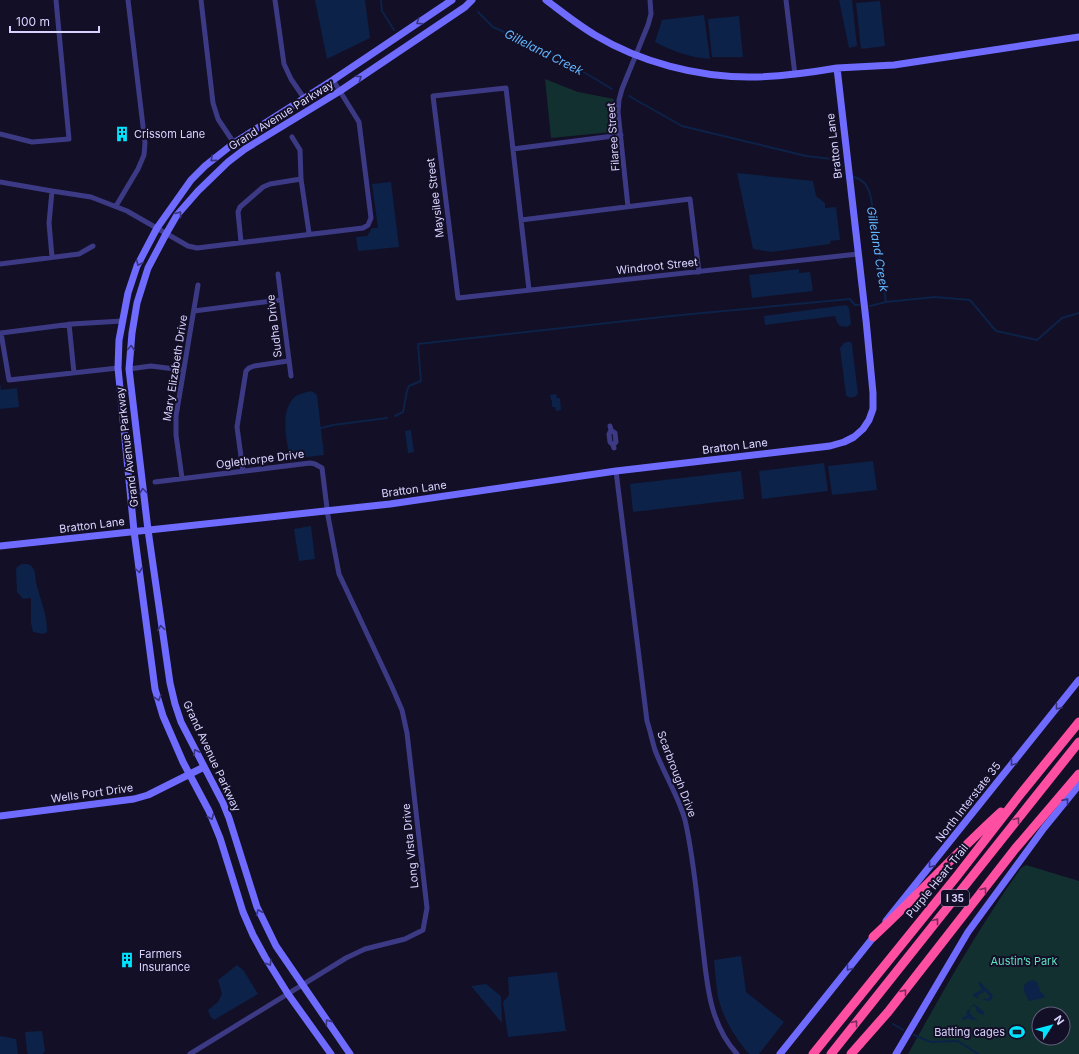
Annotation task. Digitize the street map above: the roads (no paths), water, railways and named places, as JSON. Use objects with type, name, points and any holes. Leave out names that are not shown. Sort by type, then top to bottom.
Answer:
[{"type":"highway","name":"Purple Heart Trail","points":[[813,1054],[1079,722]]},
{"type":"highway","name":"I 35","points":[[831,1054],[1079,742]]},
{"type":"highway","points":[[851,1054],[893,1006],[1015,849],[1079,774]]},
{"type":"highway","points":[[873,937],[931,878],[1019,796]]},
{"type":"street","points":[[0,134],[32,142],[69,139],[56,0]]},
{"type":"street","points":[[116,206],[138,169],[144,155],[145,143],[128,0]]},
{"type":"street","points":[[201,0],[213,103],[218,119],[234,143]]},
{"type":"street","points":[[275,0],[284,64],[291,79],[304,98]]},
{"type":"street","name":"Grand Avenue Parkway","points":[[331,1054],[288,994],[253,935],[243,912],[220,838],[209,811],[189,774],[163,716],[155,688],[134,531],[118,368],[119,340],[128,293],[137,266],[157,228],[191,180],[210,162],[234,143],[333,80],[452,0]]},
{"type":"street","name":"Grand Avenue Parkway","points":[[350,1054],[276,946],[266,927],[257,907],[229,818],[181,722],[166,665],[148,530],[129,369],[132,333],[137,303],[148,268],[178,215],[198,191],[228,162],[245,150],[340,91],[465,7],[472,0]]},
{"type":"street","points":[[546,0],[596,36],[636,54],[663,64],[713,75],[748,77],[795,75],[836,68],[894,65],[1079,37]]},
{"type":"street","name":"Filaree Street","points":[[628,207],[618,112],[619,100],[650,20],[650,0]]},
{"type":"street","points":[[786,0],[795,75]]},
{"type":"street","name":"Bratton Lane","points":[[0,546],[390,504],[616,471],[830,446],[854,437],[863,429],[869,420],[873,409],[873,393],[836,68]]},
{"type":"street","points":[[0,182],[91,197],[116,206],[188,246],[197,248],[309,233],[363,228],[368,225],[371,218],[359,122],[333,80]]},
{"type":"street","name":"Maysilee Street","points":[[458,298],[433,96],[506,88],[513,149]]},
{"type":"street","points":[[529,290],[513,149],[621,135]]},
{"type":"street","points":[[292,137],[300,150],[301,179],[309,233]]},
{"type":"street","points":[[241,242],[238,212],[240,206],[263,187],[270,184],[301,179]]},
{"type":"street","points":[[52,191],[49,223],[52,257]]},
{"type":"street","points":[[521,220],[690,199],[699,272]]},
{"type":"street","points":[[0,264],[79,254],[93,246]]},
{"type":"street","name":"Windroot Street","points":[[458,298],[858,254]]},
{"type":"street","name":"Sudha Drive","points":[[278,274],[280,300],[291,376]]},
{"type":"street","name":"Mary Elizabeth Drive","points":[[182,478],[176,435],[176,416],[198,285]]},
{"type":"street","points":[[194,311],[280,300]]},
{"type":"street","points":[[122,321],[69,324],[1,333],[9,380],[74,372],[118,368],[129,369],[151,366],[183,370]]},
{"type":"street","points":[[69,324],[74,372]]},
{"type":"street","points":[[243,471],[237,426],[246,371],[254,366],[288,361]]},
{"type":"street","points":[[611,428],[615,433],[616,442],[614,447]]},
{"type":"street","name":"Oglethorpe Drive","points":[[155,482],[310,463],[319,466],[323,472],[327,511]]},
{"type":"street","name":"Scarbrough Drive","points":[[616,471],[647,721],[656,751],[673,788],[682,813],[690,845],[708,987],[713,1013],[718,1027],[737,1054]]},
{"type":"street","name":"Long Vista Drive","points":[[190,1054],[346,958],[365,949],[405,939],[423,930],[427,908],[409,747],[402,710],[339,574],[327,511]]},
{"type":"street","name":"North Interstate 35","points":[[780,1054],[1079,680]]},
{"type":"street","name":"Wells Port Drive","points":[[0,816],[134,800],[204,766]]},
{"type":"street","points":[[896,1054],[968,932],[1039,834],[1079,785]]},
{"type":"water","points":[[315,0],[365,0],[370,38],[327,59]]},
{"type":"water","points":[[839,0],[852,0],[857,46],[849,48]]},
{"type":"water","points":[[880,1],[885,46],[861,49],[856,3]]},
{"type":"water","points":[[704,15],[710,59],[682,54],[655,42],[662,20]]},
{"type":"water","points":[[739,16],[743,57],[712,57],[708,19]]},
{"type":"water","points":[[737,173],[813,181],[816,196],[825,203],[825,208],[836,207],[840,240],[830,241],[830,244],[771,252],[753,249]]},
{"type":"water","points":[[391,182],[399,247],[358,251],[356,237],[367,236],[372,228],[378,228],[372,184]]},
{"type":"water","points":[[799,269],[799,273],[810,272],[813,291],[752,298],[749,275]]},
{"type":"water","points":[[846,305],[849,308],[851,324],[847,327],[840,326],[835,316],[765,325],[764,316]]},
{"type":"water","points":[[847,342],[851,342],[852,345],[858,394],[852,398],[846,395],[840,348]]},
{"type":"water","points":[[0,383],[1,390],[17,388],[19,407],[0,409]]},
{"type":"water","points":[[312,391],[317,395],[324,455],[290,459],[285,429],[288,406],[296,396]]},
{"type":"water","points":[[556,394],[557,398],[560,398],[561,410],[556,411],[555,407],[552,407],[550,395]]},
{"type":"water","points":[[411,430],[414,452],[408,453],[405,431]]},
{"type":"water","points":[[873,461],[877,490],[832,495],[828,466]]},
{"type":"water","points":[[824,463],[828,491],[762,499],[759,471]]},
{"type":"water","points":[[741,471],[744,499],[633,512],[630,484]]},
{"type":"water","points":[[311,526],[315,559],[299,561],[294,529]]},
{"type":"water","points":[[22,564],[31,565],[35,572],[36,584],[46,619],[47,632],[43,634],[33,632],[31,623],[31,598],[23,599],[17,592],[16,570],[17,567]]},
{"type":"water","points":[[741,956],[746,992],[784,1022],[759,1054],[749,1054],[739,1041],[726,1020],[718,997],[714,960]]},
{"type":"water","points":[[237,965],[244,971],[258,994],[214,1020],[210,1016],[208,1010],[218,1002],[222,994],[218,980]]},
{"type":"water","points":[[557,972],[566,1031],[508,1037],[503,1002],[509,995],[508,977]]},
{"type":"water","points":[[1033,980],[1037,982],[1040,991],[1045,996],[1044,998],[1029,1001],[1024,991],[1024,986],[1029,981]]},
{"type":"water","points":[[979,982],[981,982],[992,995],[993,997],[990,1001],[983,1000],[984,998],[988,999],[990,996],[985,991],[977,996],[979,999],[973,996],[973,994],[982,990]]},
{"type":"water","points":[[486,984],[501,996],[502,1023],[471,986]]},
{"type":"water","points":[[974,1004],[984,1012],[984,1014],[982,1015],[977,1012],[975,1006],[970,1008]]},
{"type":"water","points":[[970,1008],[970,1013],[978,1020],[972,1020],[969,1018],[962,1020],[962,1018],[967,1015],[966,1012]]},
{"type":"water","points":[[42,1031],[45,1051],[43,1054],[28,1054],[25,1032]]},
{"type":"water","points":[[0,1036],[16,1039],[18,1054],[0,1054]]},
{"type":"waterway","points":[[381,0],[382,11],[394,30]]},
{"type":"waterway","name":"Gilleland Creek","points":[[478,12],[493,27],[555,55],[612,89]]},
{"type":"waterway","name":"Gilleland Creek","points":[[629,96],[682,126],[806,156],[832,159],[842,166]]},
{"type":"waterway","name":"Gilleland Creek","points":[[854,177],[861,180],[866,185],[871,198],[886,302],[935,297],[970,300],[996,331],[1037,340],[1062,318],[1079,313]]},
{"type":"waterway","points":[[395,416],[403,412],[409,386],[421,381],[418,344],[671,316],[850,299],[855,305],[859,305]]},
{"type":"waterway","points":[[870,306],[886,302]]},
{"type":"waterway","points":[[321,428],[387,418]]},
{"type":"waterway","points":[[893,1024],[903,1030]]},
{"type":"waterway","points":[[914,1035],[931,1042],[958,1041],[978,1054]]},
{"type":"place","name":"Crissom Lane","points":[[122,134]]},
{"type":"place","name":"Farmers Insurance","points":[[127,960]]},
{"type":"place","name":"Batting cages","points":[[1017,1032]]},
{"type":"park label","name":"Austin’s Park","points":[[1024,961]]}]
